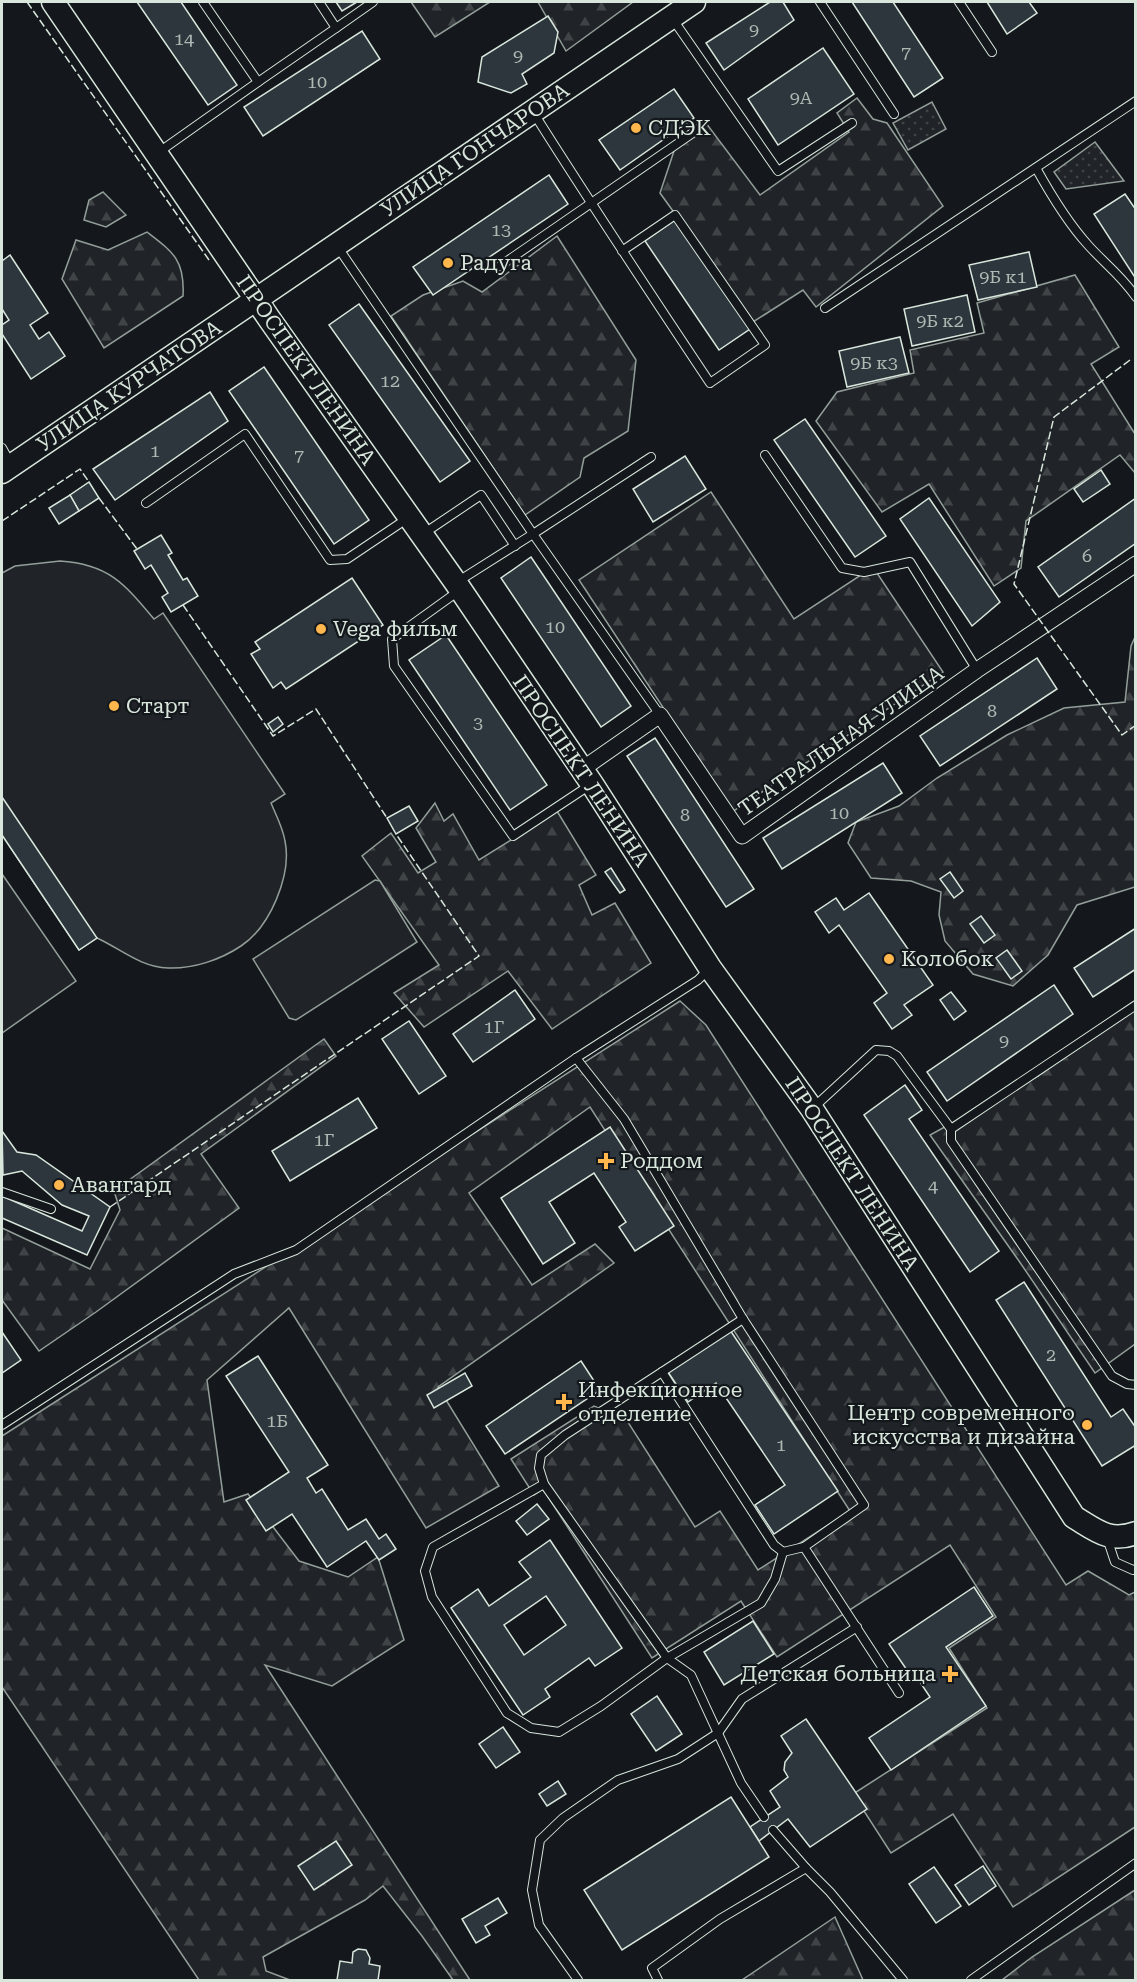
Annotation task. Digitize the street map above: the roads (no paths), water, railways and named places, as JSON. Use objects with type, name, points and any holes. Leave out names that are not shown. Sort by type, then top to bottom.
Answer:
[{"type":"street","name":"УЛИЦА ГОНЧАРОВА","points":[[256,299],[694,2]]},
{"type":"street","name":"ПРОСПЕКТ ЛЕНИНА","points":[[58,5],[256,299],[458,586],[710,968],[812,1109],[1074,1516],[1107,1536]]},
{"type":"street","name":"УЛИЦА КУРЧАТОВА","points":[[5,462],[256,299]]},
{"type":"street","name":"ТЕАТРАЛЬНАЯ УЛИЦА","points":[[660,715],[742,836],[977,670],[1136,564]]},
{"type":"street","points":[[586,777],[660,715]]},
{"type":"street","points":[[1107,1536],[1127,1536],[1136,1533]]},
{"type":"lane","points":[[203,2],[258,82]]},
{"type":"lane","points":[[319,2],[336,28]]},
{"type":"lane","points":[[157,153],[373,2]]},
{"type":"lane","points":[[820,2],[894,114]]},
{"type":"lane","points":[[959,2],[992,52]]},
{"type":"lane","points":[[672,17],[778,171],[852,123]]},
{"type":"lane","points":[[825,308],[1136,101]]},
{"type":"lane","points":[[532,111],[591,204],[622,251],[710,383],[765,345],[675,215],[622,251]]},
{"type":"lane","points":[[500,266],[700,128]]},
{"type":"lane","points":[[1036,168],[1054,201],[1088,244],[1124,279],[1136,297]]},
{"type":"lane","points":[[336,244],[533,534],[660,715]]},
{"type":"lane","points":[[146,503],[245,434],[330,560],[347,559],[481,495],[515,546]]},
{"type":"lane","points":[[765,455],[842,568],[864,572],[910,562],[977,670]]},
{"type":"lane","points":[[586,777],[513,836],[394,666],[392,639],[458,586],[651,457]]},
{"type":"lane","points":[[2,1425],[234,1274],[296,1250],[576,1058],[698,980],[710,968]]},
{"type":"lane","points":[[951,1129],[1136,1005]]},
{"type":"lane","points":[[812,1109],[876,1050],[889,1051],[897,1056],[951,1129],[951,1141],[1112,1376],[1127,1384],[1136,1385]]},
{"type":"lane","points":[[576,1058],[624,1119],[743,1319],[864,1505],[804,1547],[783,1552]]},
{"type":"lane","points":[[2,1192],[51,1209]]},
{"type":"lane","points":[[743,1319],[565,1435],[541,1455],[539,1468],[544,1484],[667,1658],[690,1675],[741,1783],[765,1817]]},
{"type":"lane","points":[[662,1372],[774,1545],[783,1552]]},
{"type":"lane","points":[[544,1484],[433,1547],[425,1571],[432,1597],[507,1713],[531,1728],[558,1732],[601,1706],[667,1658],[761,1603],[775,1579],[783,1552]]},
{"type":"lane","points":[[1107,1536],[1115,1562],[1132,1570],[1136,1569]]},
{"type":"lane","points":[[804,1547],[899,1693]]},
{"type":"lane","points":[[578,1980],[539,1925],[532,1890],[540,1840],[563,1818],[618,1780],[678,1759],[718,1733],[742,1699],[857,1627]]},
{"type":"lane","points":[[773,1830],[830,1892],[903,1980]]},
{"type":"lane","points":[[971,1980],[1136,1863]]},
{"type":"lane","points":[[658,1980],[651,1968],[720,1919],[806,1868]]},
{"type":"place","name":"СДЭК","points":[[636,128]]},
{"type":"place","name":"Радуга","points":[[448,263]]},
{"type":"place","name":"Vega фильм","points":[[321,629]]},
{"type":"place","name":"Старт","points":[[114,706]]},
{"type":"place","name":"Колобок","points":[[889,959]]},
{"type":"place","name":"Роддом","points":[[606,1161]]},
{"type":"place","name":"Авангард","points":[[59,1185]]},
{"type":"place","name":"Инфекционное отделение","points":[[564,1402]]},
{"type":"place","name":"Центр современного искусства и дизайна","points":[[1087,1425]]},
{"type":"place","name":"Детская больница","points":[[950,1674]]}]
